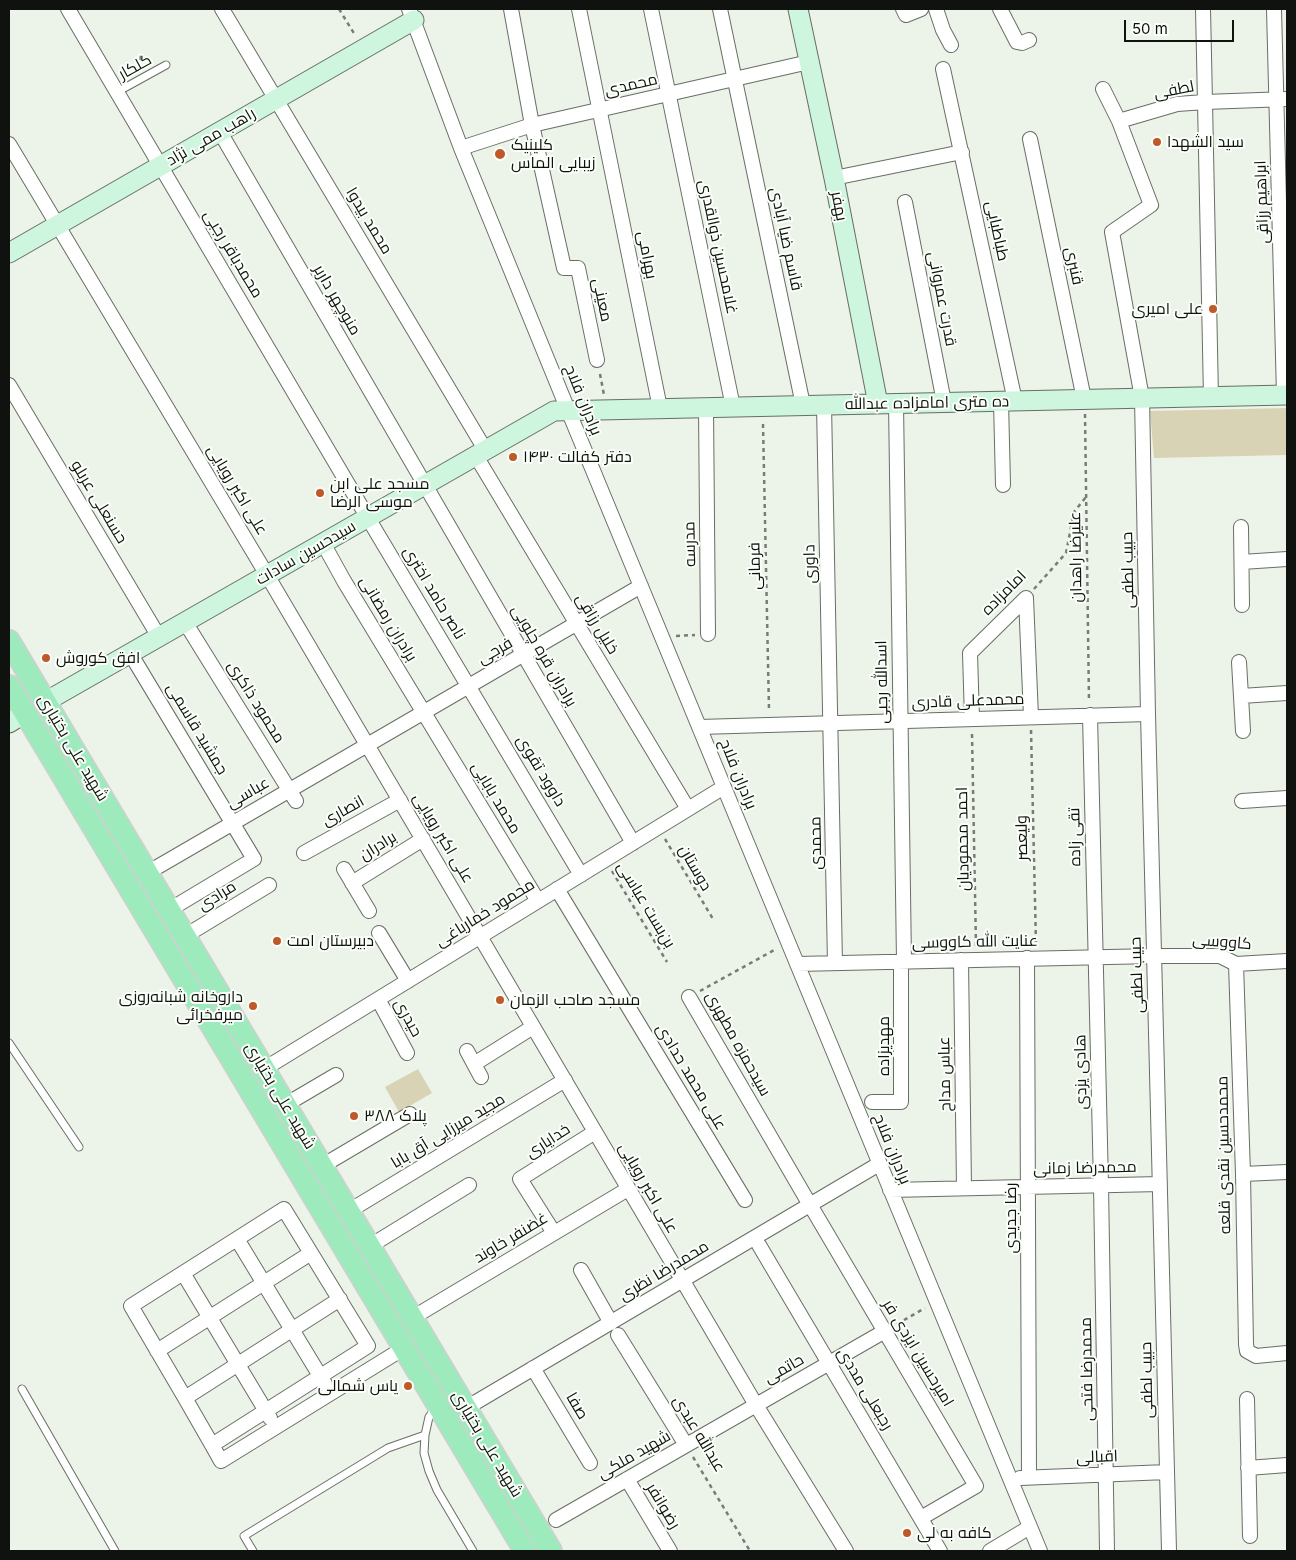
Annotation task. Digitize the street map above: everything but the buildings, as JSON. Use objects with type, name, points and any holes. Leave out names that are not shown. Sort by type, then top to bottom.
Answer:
[{"type":"main road","name":"بهفر","points":[[798,9],[834,178],[887,403]]},
{"type":"main road","name":"راهب ممی نژاد","points":[[9,254],[364,49],[411,14]]},
{"type":"main road","name":"ده متری امامزاده عبدالله","points":[[568,410],[1286,395]]},
{"type":"main road","name":"سیدحسین سادات","points":[[45,702],[546,415],[554,411],[568,410]]},
{"type":"main road","name":"شهید علی بختیاری","points":[[9,641],[551,1551]]},
{"type":"main road","name":"شهید علی بختیاری","points":[[9,686],[17,718],[58,768],[525,1551]]},
{"type":"main road","points":[[17,718],[45,702]]},
{"type":"main road","points":[[58,768],[78,757]]},
{"type":"main road","points":[[244,1081],[264,1069]]},
{"type":"street","name":"محمدباقر رجبی","points":[[68,9],[368,518]]},
{"type":"street","name":"محمد بیدوا","points":[[222,9],[481,453]]},
{"type":"street","points":[[511,9],[532,125]]},
{"type":"street","name":"بهرامی","points":[[579,9],[660,408]]},
{"type":"street","name":"غلامحسین ذوالقدری","points":[[651,9],[733,407]]},
{"type":"street","name":"قاسم ضیا آبادی","points":[[720,9],[803,405]]},
{"type":"street","points":[[903,9],[906,15],[920,9]]},
{"type":"street","points":[[936,9],[943,30],[951,45]]},
{"type":"street","points":[[1000,9],[1018,42],[1028,40]]},
{"type":"street","name":"لطفی","points":[[1119,121],[1177,104],[1205,102],[1203,9]]},
{"type":"street","name":"ابراهیم رزاقی","points":[[1274,9],[1282,99],[1286,395]]},
{"type":"street","name":"برادران فلاح","points":[[411,14],[461,148],[568,410],[1040,1551]]},
{"type":"street","name":"محمدی","points":[[461,148],[532,125],[810,62]]},
{"type":"street","name":"طباطبایی","points":[[943,69],[962,152],[1008,401],[1003,485]]},
{"type":"street","points":[[1103,89],[1119,121]]},
{"type":"street","points":[[1211,397],[1205,102],[1282,99]]},
{"type":"street","name":"حبیب لطفی","points":[[1119,121],[1151,205],[1112,232],[1142,398],[1168,1551]]},
{"type":"street","name":"معینی","points":[[532,125],[564,268],[578,268],[597,360]]},
{"type":"street","name":"منوچهر داربر","points":[[220,132],[425,485]]},
{"type":"street","name":"قنبری","points":[[1030,139],[1084,399]]},
{"type":"street","name":"علی اکبر رویایی","points":[[9,144],[268,575],[756,1405],[846,1551]]},
{"type":"street","points":[[834,178],[962,152]]},
{"type":"street","name":"قدرت عمروانی","points":[[906,202],[944,402]]},
{"type":"street","name":"حسنعلی عربلو","points":[[9,385],[159,637]]},
{"type":"street","name":"اسدالله رجبی","points":[[887,403],[900,721],[903,961]]},
{"type":"street","name":"داوری","points":[[824,405],[831,723]]},
{"type":"street","name":"مدرسه","points":[[706,407],[708,634]]},
{"type":"street","name":"خلیل رزاقی","points":[[481,453],[577,624],[688,809]]},
{"type":"street","name":"برادران قره چلویی","points":[[425,485],[632,843]]},
{"type":"street","name":"ناصر حامد اختری","points":[[368,518],[470,686]]},
{"type":"street","points":[[1241,527],[1242,605]]},
{"type":"street","name":"برادران رمضانی","points":[[323,543],[424,712]]},
{"type":"street","points":[[1242,562],[1287,559]]},
{"type":"street","name":"فرجی","points":[[367,745],[641,586]]},
{"type":"street","points":[[1026,598],[1031,717]]},
{"type":"street","name":"امامزاده","points":[[972,719],[970,653],[1026,598]]},
{"type":"street","name":"محمود ذاکری","points":[[185,622],[293,795]]},
{"type":"street","name":"جمشید قاسمی","points":[[130,653],[234,822],[254,859],[169,910]]},
{"type":"street","points":[[1240,662],[1243,731]]},
{"type":"street","name":"داوود تقوی","points":[[470,686],[581,875]]},
{"type":"street","points":[[1241,696],[1287,693]]},
{"type":"street","name":"محمد بابایی","points":[[424,712],[538,901]]},
{"type":"street","name":"محمدعلی قادری","points":[[699,726],[1148,714]]},
{"type":"street","name":"تقی زاده","points":[[1090,715],[1095,957]]},
{"type":"street","name":"محمدی","points":[[831,723],[835,963]]},
{"type":"street","name":"عباسی","points":[[147,872],[234,822],[293,795],[367,745]]},
{"type":"street","name":"محمود خمارباغی","points":[[264,1069],[724,787]]},
{"type":"street","points":[[1242,801],[1287,798]]},
{"type":"street","name":"انصاری","points":[[304,852],[400,800]]},
{"type":"street","name":"برادران","points":[[352,883],[423,839]]},
{"type":"street","name":"برادران","points":[[344,869],[369,911]]},
{"type":"street","name":"مرادی","points":[[185,936],[268,885]]},
{"type":"street","name":"علی محمد حدادی","points":[[558,889],[745,1200]]},
{"type":"street","points":[[380,933],[408,981]]},
{"type":"street","name":"عنایت‌ الله کاووسی","points":[[797,964],[1154,956]]},
{"type":"street","name":"کاووسی","points":[[1154,956],[1220,956],[1236,964],[1287,961]]},
{"type":"street","name":"هادی یزدی","points":[[1095,957],[1101,1185]]},
{"type":"street","name":"رضا جدیدی","points":[[1029,1477],[1028,1187],[1032,958]]},
{"type":"street","name":"عباس مداح","points":[[962,960],[964,1188]]},
{"type":"street","name":"مهدیزاده","points":[[872,1102],[901,1102],[903,961]]},
{"type":"street","name":"محمدحسین نقدی قلعه","points":[[1236,964],[1246,1344],[1247,1351],[1256,1356],[1287,1353]]},
{"type":"street","name":"سیدحمزه مطهری","points":[[689,997],[811,1207]]},
{"type":"street","name":"حیدری","points":[[378,999],[407,1052]]},
{"type":"street","points":[[481,1077],[470,1058],[533,1027]]},
{"type":"street","points":[[285,1105],[336,1075]]},
{"type":"street","name":"مجید میرزایی آق بابا","points":[[349,1211],[565,1080]]},
{"type":"street","points":[[322,1166],[410,1114]]},
{"type":"street","name":"خدایاری","points":[[554,1233],[520,1179],[595,1132]]},
{"type":"street","name":"محمدرضا نظری","points":[[466,1408],[533,1368],[614,1329],[682,1280],[811,1207],[880,1164]]},
{"type":"street","points":[[1243,1174],[1287,1172]]},
{"type":"street","name":"محمدرضا زمانی","points":[[890,1190],[1160,1184]]},
{"type":"street","points":[[370,1246],[469,1185]]},
{"type":"street","name":"محمدرضا فتحی","points":[[1101,1185],[1107,1551]]},
{"type":"street","name":"غضنفر خاوند","points":[[412,1318],[628,1189]]},
{"type":"street","name":"امیرحسین ایزدی فر","points":[[811,1207],[976,1486],[921,1518]]},
{"type":"street","points":[[212,1445],[368,1346],[284,1209],[131,1306],[157,1351],[185,1398],[212,1445],[221,1460],[404,1348]]},
{"type":"street","points":[[237,1239],[331,1393]]},
{"type":"street","name":"رجبعلی مددی","points":[[759,1245],[940,1551]]},
{"type":"street","points":[[157,1351],[311,1253]]},
{"type":"street","name":"عبدالله عبدی","points":[[581,1270],[614,1329],[686,1445]]},
{"type":"street","points":[[183,1273],[275,1427]]},
{"type":"street","points":[[185,1398],[340,1300]]},
{"type":"street","name":"حاتمی","points":[[756,1405],[885,1331]]},
{"type":"street","name":"صفا","points":[[533,1368],[590,1463]]},
{"type":"street","points":[[1247,1399],[1250,1536]]},
{"type":"street","name":"شهید ملکی","points":[[556,1520],[756,1405]]},
{"type":"street","points":[[1248,1468],[1287,1465]]},
{"type":"street","name":"اقبالی","points":[[1010,1479],[1167,1472]]},
{"type":"street","name":"رضوانفر","points":[[627,1479],[670,1551]]},
{"type":"street","points":[[990,1551],[1030,1528]]},
{"type":"lane","name":"گلکار","points":[[117,92],[166,65]]},
{"type":"lane","points":[[9,1044],[79,1147]]},
{"type":"lane","points":[[22,1389],[115,1551]]},
{"type":"lane","points":[[438,1405],[429,1417],[424,1453],[437,1490],[473,1551]]},
{"type":"lane","points":[[253,1551],[244,1536],[388,1448],[425,1435]]},
{"type":"path","points":[[339,9],[364,49]]},
{"type":"path","points":[[597,360],[607,409]]},
{"type":"path","name":"علیرضا راهدان","points":[[1084,399],[1090,715]]},
{"type":"path","name":"فرمانی","points":[[763,406],[769,724]]},
{"type":"path","name":"امامزاده","points":[[1026,598],[1066,553],[1074,512],[1086,497]]},
{"type":"path","points":[[662,637],[708,634]]},
{"type":"path","name":"ولیعصر","points":[[1031,717],[1032,958]]},
{"type":"path","name":"احمد محمودیان","points":[[972,719],[977,960]]},
{"type":"path","name":"دوستان","points":[[658,827],[712,919]]},
{"type":"path","name":"بن‌بست عباسی","points":[[605,860],[667,962]]},
{"type":"path","name":"سیدحمزه مطهری","points":[[689,997],[788,942]]},
{"type":"path","points":[[885,1331],[937,1301]]},
{"type":"path","name":"عبدالله عبدی","points":[[686,1445],[750,1551]]},
{"type":"shaded area","points":[[1287,408],[1287,455],[1154,458],[1150,411]]},
{"type":"shaded area","points":[[418,1069],[432,1093],[399,1112],[385,1087]]},
{"type":"place","name":"سید الشهدا","points":[[1157,142]]},
{"type":"place","name":"کلینیک زیبایی الماس","points":[[500,154]]},
{"type":"place","name":"علی امیری","points":[[1213,309]]},
{"type":"place","name":"دفتر کفالت ۱۴۳۰","points":[[513,457]]},
{"type":"place","name":"مسجد علی ابن موسی الرضا","points":[[320,493]]},
{"type":"place","name":"افق کوروش","points":[[46,658]]},
{"type":"place","name":"دبیرستان امت","points":[[277,941]]},
{"type":"place","name":"مسجد صاحب الزمان","points":[[500,1000]]},
{"type":"place","name":"داروخانه شبانه‌روزی میرفخرائی","points":[[253,1006]]},
{"type":"place","name":"پلاک ۳۸۸","points":[[354,1116]]},
{"type":"place","name":"یاس شمالی","points":[[408,1386]]},
{"type":"place","name":"کافه به لی","points":[[907,1533]]}]
